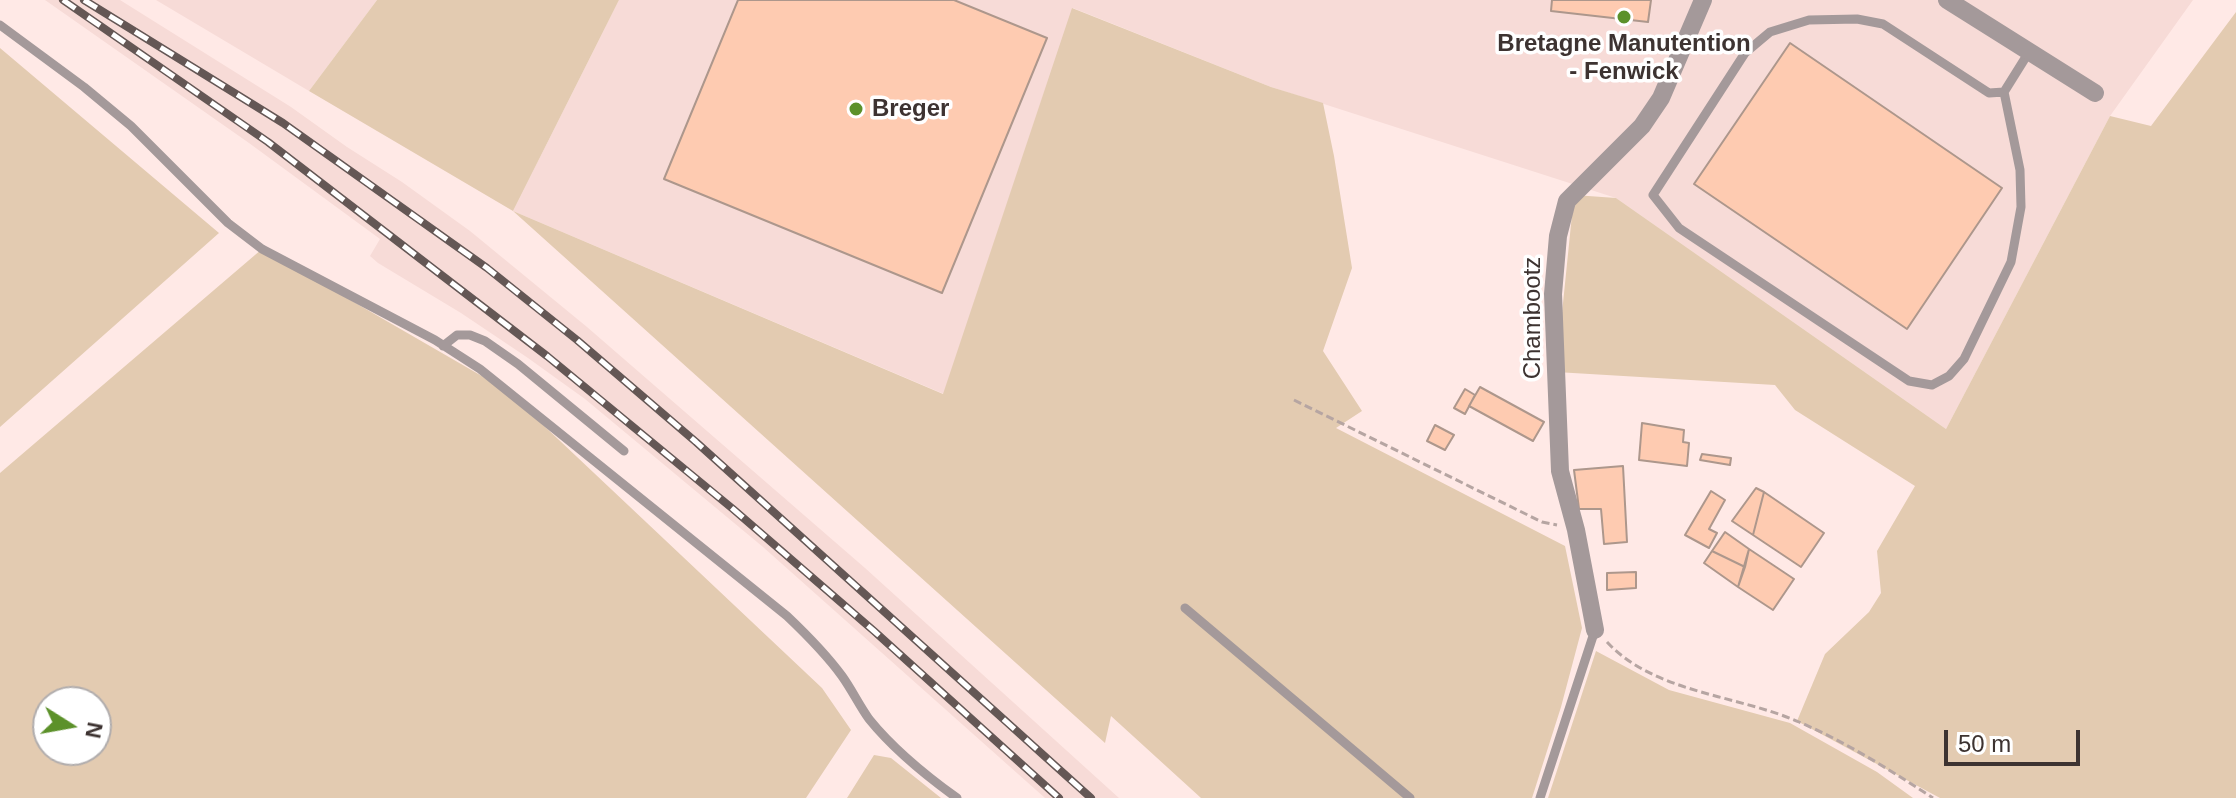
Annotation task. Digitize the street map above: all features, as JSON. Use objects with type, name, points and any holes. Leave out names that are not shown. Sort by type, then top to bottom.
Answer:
[{"type":"street","name":"Chambootz","points":[[1595,630],[1576,530],[1560,471],[1553,294],[1558,236],[1567,201],[1642,126],[1661,98],[1703,0]]},
{"type":"street","points":[[1947,0],[2095,93]]},
{"type":"lane","points":[[2004,92],[1989,93],[1883,24],[1857,19],[1809,20],[1770,32],[1745,53],[1653,195],[1679,228],[1909,381],[1932,385],[1949,376],[1964,359],[2011,262],[2021,207],[2020,170],[2004,92],[2029,52]]},
{"type":"lane","points":[[0,25],[131,126],[228,223],[262,249],[368,304],[480,369],[787,616],[819,647],[868,717],[897,749],[957,798]]},
{"type":"lane","points":[[443,346],[457,335],[470,335],[485,341],[518,364],[624,451]]},
{"type":"lane","points":[[1185,608],[1410,798]]},
{"type":"lane","points":[[1540,798],[1595,630]]},
{"type":"path","points":[[1294,400],[1542,522],[1576,530]]},
{"type":"path","points":[[1595,630],[1617,654],[1649,672],[1692,689],[1797,721],[1875,760],[1933,798]]},
{"type":"shaded area","points":[[45,0],[120,0],[291,107],[470,231],[587,327],[865,568],[1119,798],[1045,798],[763,547],[585,399],[461,313],[378,263],[370,256],[380,239]]},
{"type":"shaded area","points":[[156,0],[377,0],[309,91]]},
{"type":"shaded area","points":[[377,0],[619,0],[513,211],[309,91]]},
{"type":"shaded area","points":[[619,0],[2193,0],[2110,116],[1946,429],[1616,198],[1271,87],[1073,8],[944,394],[513,211]]},
{"type":"shaded area","points":[[1072,8],[1271,87],[1323,103],[1352,268],[1323,351],[1362,411],[1336,428],[1565,546],[1582,628],[1532,798],[1201,798],[1111,716],[1105,743],[513,211],[943,394]]},
{"type":"shaded area","points":[[2236,12],[2236,798],[1940,798],[1797,721],[1825,654],[1869,612],[1881,593],[1877,551],[1915,486],[1795,410],[1775,385],[1556,372],[1574,195],[1616,198],[1946,429],[2110,116],[2151,126]]},
{"type":"shaded area","points":[[0,48],[219,233],[0,427]]},
{"type":"shaded area","points":[[262,249],[506,390],[822,688],[851,730],[806,798],[0,798],[0,473]]},
{"type":"shaded area","points":[[1596,651],[1669,690],[1790,723],[1877,772],[1913,798],[1548,798]]},
{"type":"shaded area","points":[[874,755],[891,758],[941,798],[847,798]]},
{"type":"building","name":"Breger","points":[[738,0],[954,0],[1047,38],[942,293],[664,179]]},
{"type":"building","name":"Bretagne Manutention - Fenwick","points":[[1552,0],[1651,0],[1648,22],[1551,11]]},
{"type":"building","points":[[1790,43],[2002,188],[1907,329],[1694,184]]},
{"type":"building","points":[[1480,387],[1544,422],[1533,441],[1469,406]]},
{"type":"building","points":[[1465,389],[1475,395],[1465,414],[1454,408]]},
{"type":"building","points":[[1642,423],[1684,430],[1683,442],[1689,443],[1687,466],[1639,460]]},
{"type":"building","points":[[1435,425],[1454,435],[1445,450],[1427,441]]},
{"type":"building","points":[[1702,454],[1731,458],[1730,465],[1700,460]]},
{"type":"building","points":[[1623,466],[1627,542],[1604,544],[1601,509],[1579,509],[1574,470]]},
{"type":"building","points":[[1756,488],[1764,492],[1753,535],[1732,521]]},
{"type":"building","points":[[1711,491],[1725,500],[1709,529],[1717,533],[1709,548],[1685,535]]},
{"type":"building","points":[[1764,492],[1824,533],[1801,567],[1753,535]]},
{"type":"building","points":[[1725,532],[1749,549],[1745,567],[1712,551]]},
{"type":"building","points":[[1749,549],[1794,579],[1773,610],[1738,587]]},
{"type":"building","points":[[1712,551],[1745,567],[1738,587],[1704,563]]},
{"type":"building","points":[[1636,572],[1636,588],[1607,590],[1607,573]]},
{"type":"railway","points":[[63,0],[268,142],[547,356],[733,509],[1059,798]]},
{"type":"railway","points":[[84,0],[283,123],[487,268],[696,442],[1091,798]]},
{"type":"place","name":"Bretagne Manutention - Fenwick","points":[[1624,17]]},
{"type":"place","name":"Breger","points":[[856,109]]}]
